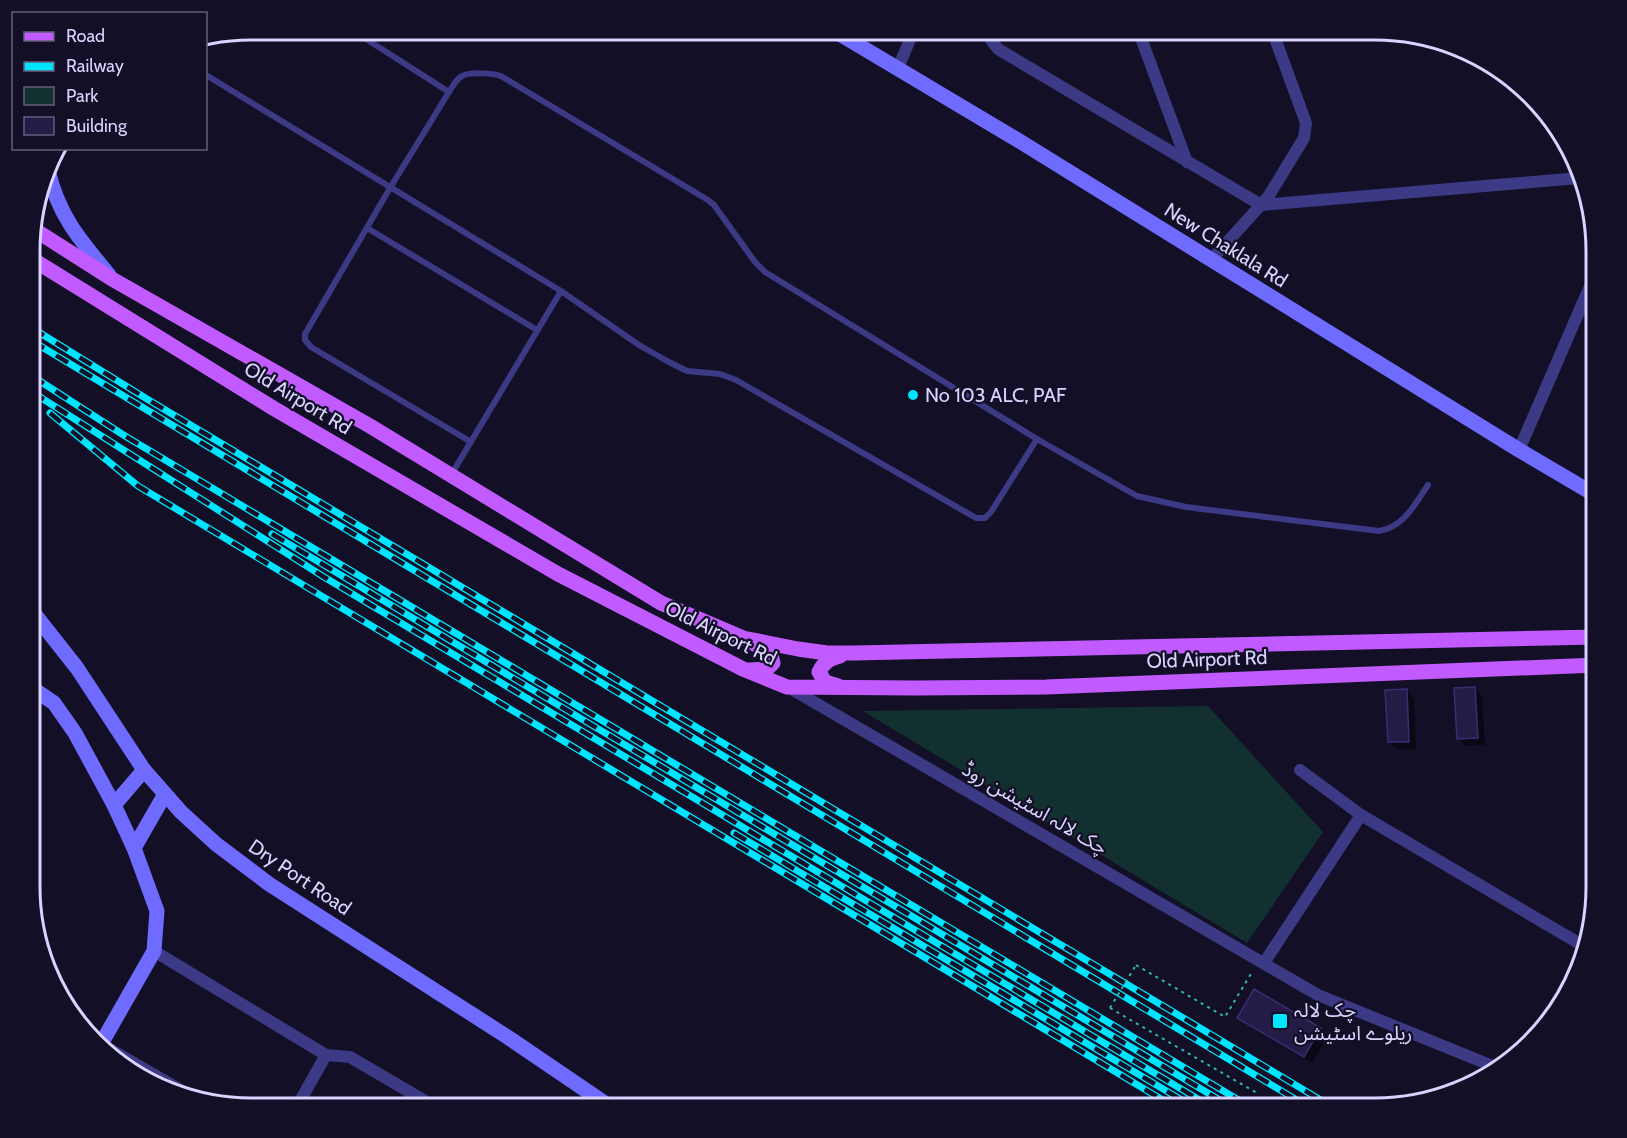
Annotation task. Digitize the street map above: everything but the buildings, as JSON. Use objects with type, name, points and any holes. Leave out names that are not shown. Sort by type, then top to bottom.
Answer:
[{"type":"main road","name":"Old Airport Rd","points":[[41,234],[112,279],[370,426],[661,603],[742,638],[826,653],[855,653],[1586,637]]},
{"type":"main road","name":"Old Airport Rd","points":[[40,264],[273,408],[558,574],[743,669],[787,687],[1046,687],[1586,665]]},
{"type":"main road","points":[[742,638],[758,645],[771,655],[773,663],[766,669],[758,671],[743,669]]},
{"type":"main road","points":[[843,688],[825,682],[819,672],[823,663],[829,659],[855,653]]},
{"type":"street","name":"New Chaklala Rd","points":[[851,41],[1016,139],[1586,490]]},
{"type":"street","points":[[898,68],[910,41]]},
{"type":"street","points":[[992,41],[998,49],[1261,206],[1573,179]]},
{"type":"street","points":[[1142,41],[1187,162]]},
{"type":"street","points":[[1211,260],[1268,197],[1304,138],[1306,123],[1276,41]]},
{"type":"street","points":[[52,186],[60,208],[73,231],[112,279]]},
{"type":"street","points":[[1519,450],[1586,295]]},
{"type":"street","name":"Dry Port Road","points":[[41,622],[82,676],[144,770],[181,812],[216,844],[268,884],[509,1038],[596,1097]]},
{"type":"street","name":"چک لالہ اسٹیشن روڈ","points":[[787,687],[1318,995],[1489,1064]]},
{"type":"street","points":[[41,694],[54,703],[75,733],[114,805],[134,848],[157,911],[154,951],[104,1038]]},
{"type":"street","points":[[114,805],[144,770]]},
{"type":"street","points":[[1300,770],[1360,815],[1578,943]]},
{"type":"street","points":[[134,848],[165,794]]},
{"type":"street","points":[[1262,961],[1360,815]]},
{"type":"street","points":[[154,951],[326,1055],[350,1057],[419,1097]]},
{"type":"street","points":[[302,1097],[326,1055]]},
{"type":"lane","points":[[368,40],[449,92]]},
{"type":"lane","points":[[471,442],[311,347],[305,340],[305,334],[390,188],[456,81],[465,75],[494,74],[501,76],[708,200],[765,272],[1037,439],[1137,496],[1186,507],[1379,531],[1395,526],[1428,485]]},
{"type":"lane","points":[[207,76],[561,291],[639,345],[687,371],[720,374],[736,380],[976,518],[985,518],[991,512],[1037,439]]},
{"type":"lane","points":[[367,228],[537,330]]},
{"type":"lane","points":[[451,475],[561,291]]},
{"type":"path","points":[[1257,1093],[1110,1008],[1136,965],[1225,1017],[1262,961]]},
{"type":"green space","points":[[1208,706],[1323,832],[1247,943],[863,711]]},
{"type":"railway","points":[[40,333],[1317,1098]]},
{"type":"railway","points":[[40,346],[1293,1098]]},
{"type":"railway","points":[[40,381],[125,436],[1235,1098]]},
{"type":"railway","points":[[40,397],[324,577],[1196,1098]]},
{"type":"railway","points":[[50,413],[138,486],[1159,1098]]},
{"type":"railway","points":[[272,534],[1216,1098]]},
{"type":"railway","points":[[734,833],[1178,1098]]},
{"type":"place","name":"No 103 ALC, PAF","points":[[913,395]]},
{"type":"place","name":"چک لالہ ریلوے اسٹیشن","points":[[1280,1021]]}]
